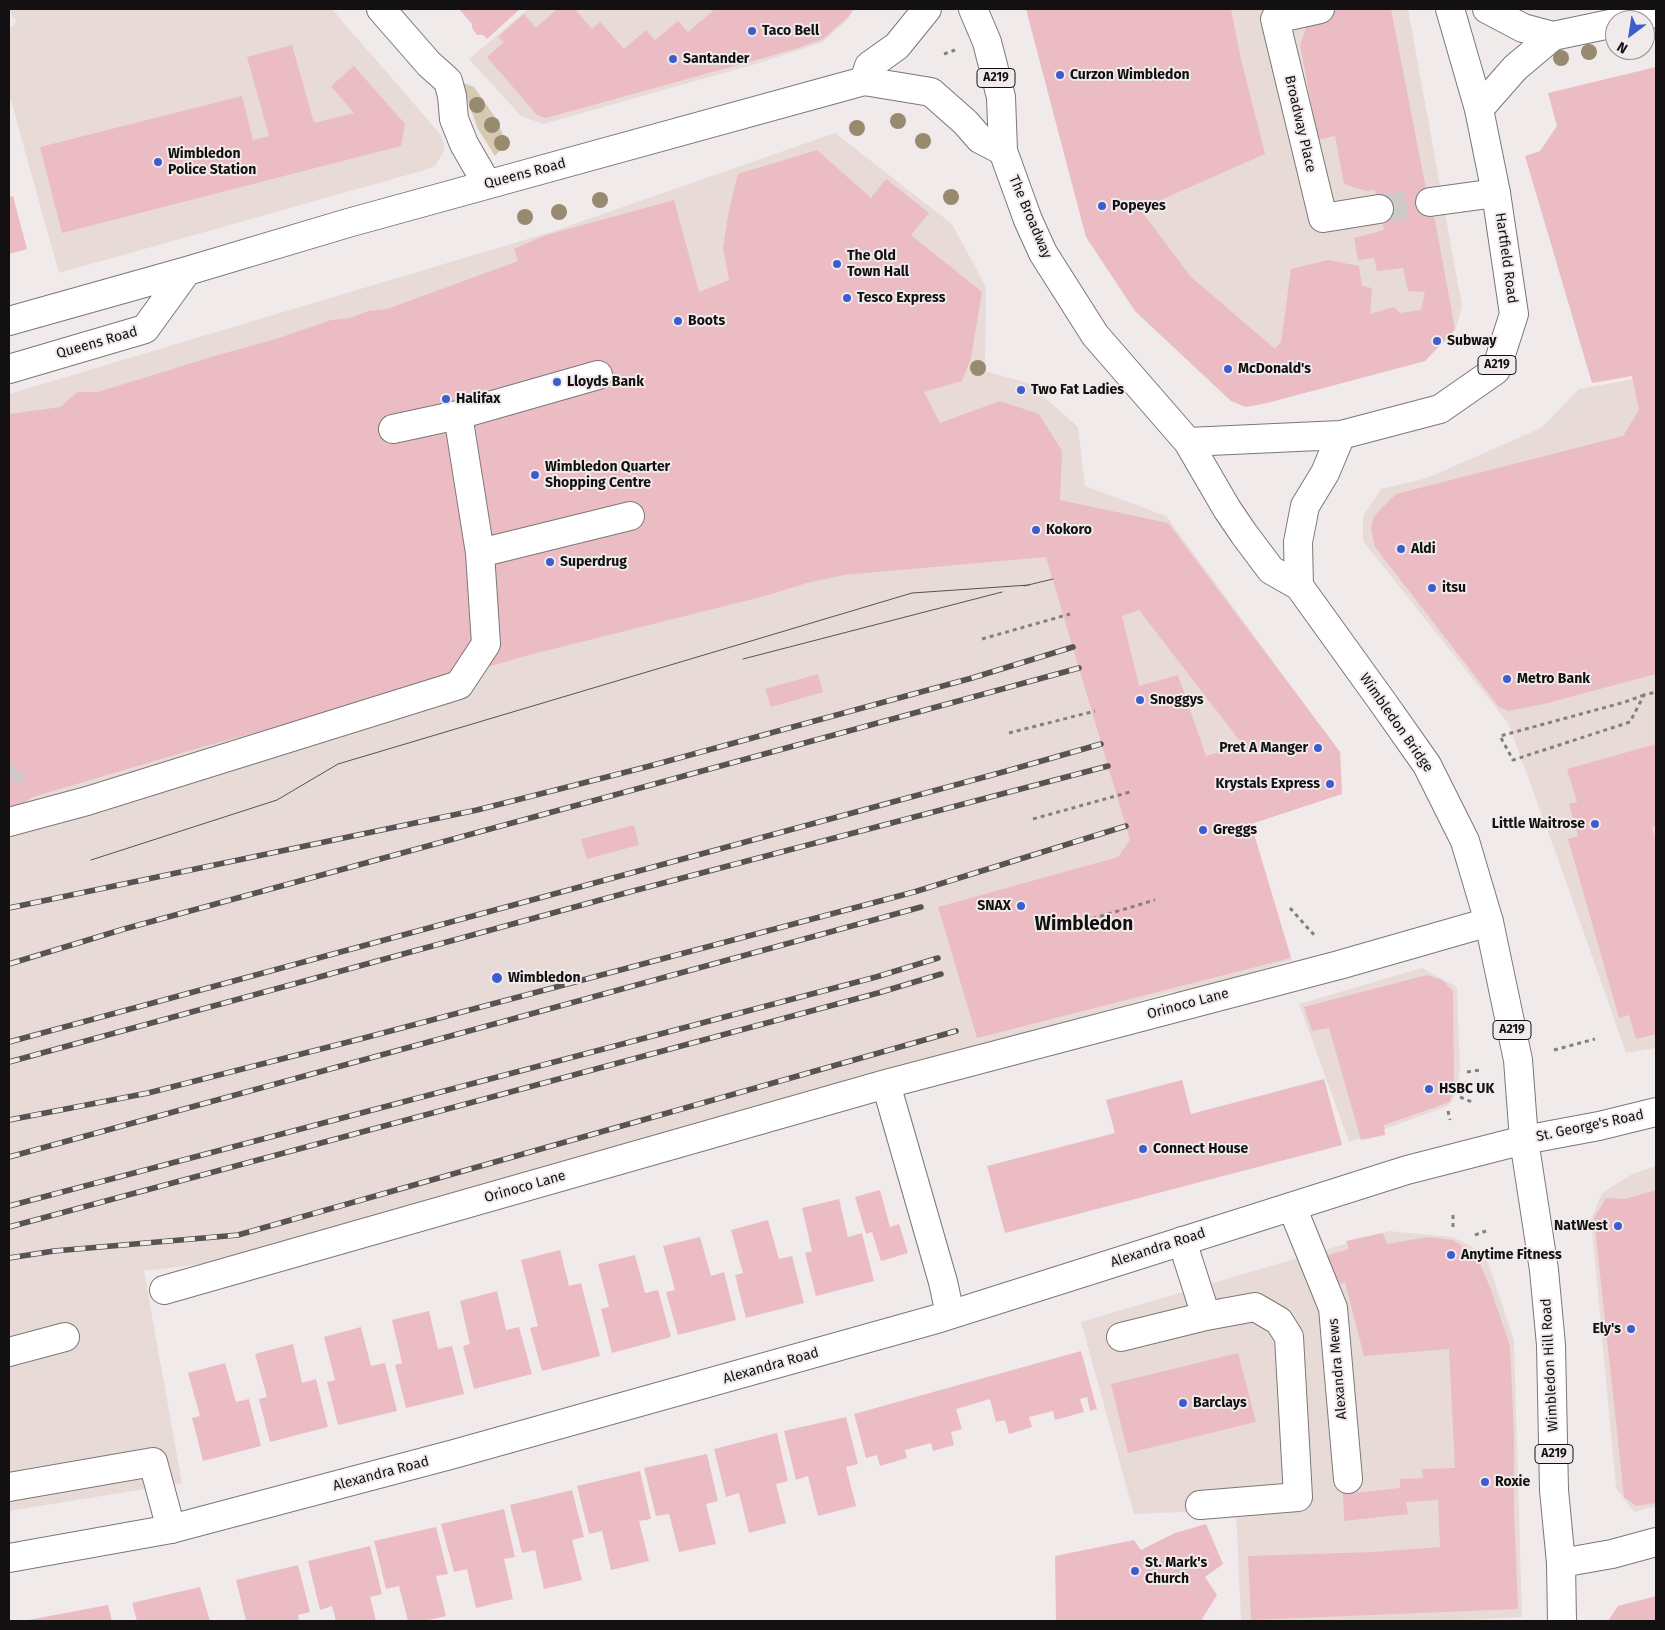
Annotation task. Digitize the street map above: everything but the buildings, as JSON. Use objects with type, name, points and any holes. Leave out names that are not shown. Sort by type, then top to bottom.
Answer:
[{"type":"main road","points":[[381,9],[430,64],[448,81],[452,96],[454,119],[464,144],[487,184]]},
{"type":"main road","points":[[864,81],[869,66],[897,46],[926,9]]},
{"type":"main road","name":"The Broadway","points":[[973,9],[987,42],[1001,97],[1003,150],[1028,220],[1043,253],[1095,335],[1188,442]]},
{"type":"main road","name":"Broadway Place","points":[[1320,9],[1275,19],[1323,218],[1380,209]]},
{"type":"main road","name":"Hartfield Road","points":[[1188,442],[1341,435],[1440,409],[1496,370],[1514,314],[1496,192],[1479,109],[1450,9]]},
{"type":"main road","points":[[1487,9],[1523,28],[1553,36],[1605,25]]},
{"type":"main road","points":[[1479,109],[1515,68],[1553,36]]},
{"type":"main road","name":"Queens Road","points":[[9,320],[187,271],[487,184],[864,81],[930,92],[965,122],[980,139],[1003,150]]},
{"type":"main road","points":[[1430,202],[1496,192]]},
{"type":"main road","name":"Queens Road","points":[[9,369],[145,329],[187,271]]},
{"type":"main road","points":[[393,429],[458,415],[598,375]]},
{"type":"main road","points":[[9,822],[87,801],[459,685],[486,644],[480,554],[458,415]]},
{"type":"main road","points":[[1299,586],[1298,542],[1305,506],[1325,473],[1341,435]]},
{"type":"main road","name":"Wimbledon Bridge","points":[[1188,442],[1227,510],[1271,570],[1299,586],[1428,765],[1465,841],[1489,922],[1518,1060],[1524,1140]]},
{"type":"main road","points":[[480,554],[630,516]]},
{"type":"main road","name":"Orinoco Lane","points":[[164,1290],[886,1084],[1339,965],[1489,922]]},
{"type":"main road","points":[[886,1084],[943,1282],[950,1314]]},
{"type":"main road","name":"St. George's Road","points":[[1524,1140],[1599,1126],[1656,1112]]},
{"type":"main road","name":"Alexandra Road","points":[[9,1558],[171,1529],[454,1454],[950,1314],[1407,1170],[1524,1140]]},
{"type":"main road","name":"Wimbledon Hill Road","points":[[1524,1140],[1544,1270],[1551,1345],[1554,1490],[1561,1563],[1562,1621]]},
{"type":"main road","name":"Alexandra Mews","points":[[1292,1207],[1333,1308],[1348,1479]]},
{"type":"main road","points":[[1182,1241],[1206,1316]]},
{"type":"main road","points":[[1121,1337],[1206,1316],[1255,1307],[1279,1321],[1288,1337],[1298,1497],[1200,1505]]},
{"type":"main road","points":[[9,1352],[65,1337]]},
{"type":"main road","points":[[9,1487],[153,1462],[171,1529]]},
{"type":"main road","points":[[1561,1563],[1612,1554],[1656,1542]]},
{"type":"path","points":[[982,638],[1070,614]]},
{"type":"path","points":[[1644,695],[1630,722],[1513,760],[1500,736],[1625,702],[1644,695],[1656,692]]},
{"type":"path","points":[[1009,733],[1095,711]]},
{"type":"path","points":[[1033,819],[1130,792]]},
{"type":"path","points":[[1054,930],[1155,900]]},
{"type":"path","points":[[1554,1050],[1594,1039]]},
{"type":"path","points":[[1467,1072],[1480,1070]]},
{"type":"path","points":[[1460,1097],[1472,1102]]},
{"type":"path","points":[[1448,1111],[1450,1120]]},
{"type":"path","points":[[1452,1227],[1453,1213]]},
{"type":"path","points":[[1475,1235],[1486,1231]]},
{"type":"shaded area","points":[[9,9],[332,9],[440,134],[444,143],[444,151],[435,166],[425,170],[59,273],[9,94],[9,29],[17,22],[9,12]]},
{"type":"shaded area","points":[[528,9],[855,9],[847,20],[823,42],[756,64],[543,124],[521,116],[469,59]]},
{"type":"shaded area","points":[[1026,9],[1408,9],[1462,306],[1456,328],[1425,361],[1267,403],[1246,407],[1231,401],[1135,311],[1086,237]]},
{"type":"shaded area","points":[[461,82],[474,87],[495,117],[507,143],[495,156],[478,129]]},
{"type":"shaded area","points":[[835,133],[952,224],[986,287],[985,371],[1028,383],[1078,427],[1085,486],[1166,516],[1340,752],[1342,794],[1251,824],[1292,960],[1176,996],[1174,991],[242,1259],[144,1271],[182,1483],[9,1511],[9,394],[551,232]]},
{"type":"shaded area","points":[[1656,375],[1656,1048],[1626,1053],[1508,723],[1363,541],[1363,516],[1381,489],[1427,478],[1541,428],[1579,389]]},
{"type":"shaded area","points":[[1422,968],[1457,987],[1460,1069],[1457,1093],[1448,1106],[1349,1142],[1299,1004]]},
{"type":"shaded area","name":"Ely's","points":[[1656,1166],[1656,1506],[1634,1512],[1616,1488],[1591,1219],[1602,1193],[1632,1174]]},
{"type":"shaded area","points":[[1389,1231],[1453,1237],[1473,1247],[1488,1262],[1514,1340],[1522,1617],[1449,1621],[1241,1621],[1236,1510],[1134,1514],[1081,1322]]},
{"type":"tunnel","points":[[1379,209],[1430,202]]},
{"type":"tunnel","points":[[9,775],[16,768]]},
{"type":"tram line","points":[[1024,586],[1053,579]]},
{"type":"tram line","points":[[91,860],[277,800],[338,764],[912,593],[1029,585]]},
{"type":"tram line","points":[[743,659],[1002,592]]},
{"type":"railway","points":[[9,908],[477,810],[646,767],[972,678],[1073,647]]},
{"type":"railway","points":[[9,964],[124,929],[1079,668]]},
{"type":"railway","points":[[9,1042],[1101,744]]},
{"type":"railway","points":[[9,1062],[633,891],[1108,766]]},
{"type":"railway","points":[[9,1120],[148,1093],[364,1038],[914,892],[1126,826]]},
{"type":"railway","points":[[9,1157],[921,907]]},
{"type":"railway","points":[[9,1206],[876,977],[938,958]]},
{"type":"railway","points":[[9,1227],[878,993],[941,974]]},
{"type":"railway","points":[[9,1258],[54,1251],[238,1235],[956,1031]]},
{"type":"place","name":"Taco Bell","points":[[752,31]]},
{"type":"place","name":"Santander","points":[[673,59]]},
{"type":"place","name":"Curzon Wimbledon","points":[[1060,75]]},
{"type":"place","name":"Wimbledon Police Station","points":[[158,162]]},
{"type":"place","name":"Popeyes","points":[[1102,206]]},
{"type":"place","name":"The Old Town Hall","points":[[837,264]]},
{"type":"place","name":"Tesco Express","points":[[847,298]]},
{"type":"place","name":"Boots","points":[[678,321]]},
{"type":"place","name":"Subway","points":[[1437,341]]},
{"type":"place","name":"McDonald's","points":[[1228,369]]},
{"type":"place","name":"Lloyds Bank","points":[[557,382]]},
{"type":"place","name":"Two Fat Ladies","points":[[1021,390]]},
{"type":"place","name":"Halifax","points":[[446,399]]},
{"type":"place","name":"Wimbledon Quarter Shopping Centre","points":[[535,475]]},
{"type":"place","name":"Kokoro","points":[[1036,530]]},
{"type":"place","name":"Aldi","points":[[1401,549]]},
{"type":"place","name":"Superdrug","points":[[550,562]]},
{"type":"place","name":"itsu","points":[[1432,588]]},
{"type":"place","name":"Metro Bank","points":[[1507,679]]},
{"type":"place","name":"Snoggys","points":[[1140,700]]},
{"type":"place","name":"Pret A Manger","points":[[1318,748]]},
{"type":"place","name":"Krystals Express","points":[[1330,784]]},
{"type":"place","name":"Little Waitrose","points":[[1595,824]]},
{"type":"place","name":"Greggs","points":[[1203,830]]},
{"type":"place","name":"SNAX","points":[[1021,906]]},
{"type":"place","name":"Wimbledon","points":[[497,978]]},
{"type":"place","name":"HSBC UK","points":[[1429,1089]]},
{"type":"place","name":"Connect House","points":[[1143,1149]]},
{"type":"place","name":"NatWest","points":[[1618,1226]]},
{"type":"place","name":"Anytime Fitness","points":[[1451,1255]]},
{"type":"place","name":"Ely's","points":[[1631,1329]]},
{"type":"place","name":"Barclays","points":[[1183,1403]]},
{"type":"place","name":"Roxie","points":[[1485,1482]]},
{"type":"place","name":"St. Mark's Church","points":[[1135,1571]]},
{"type":"district","name":"Wimbledon","points":[[1084,925]]}]
